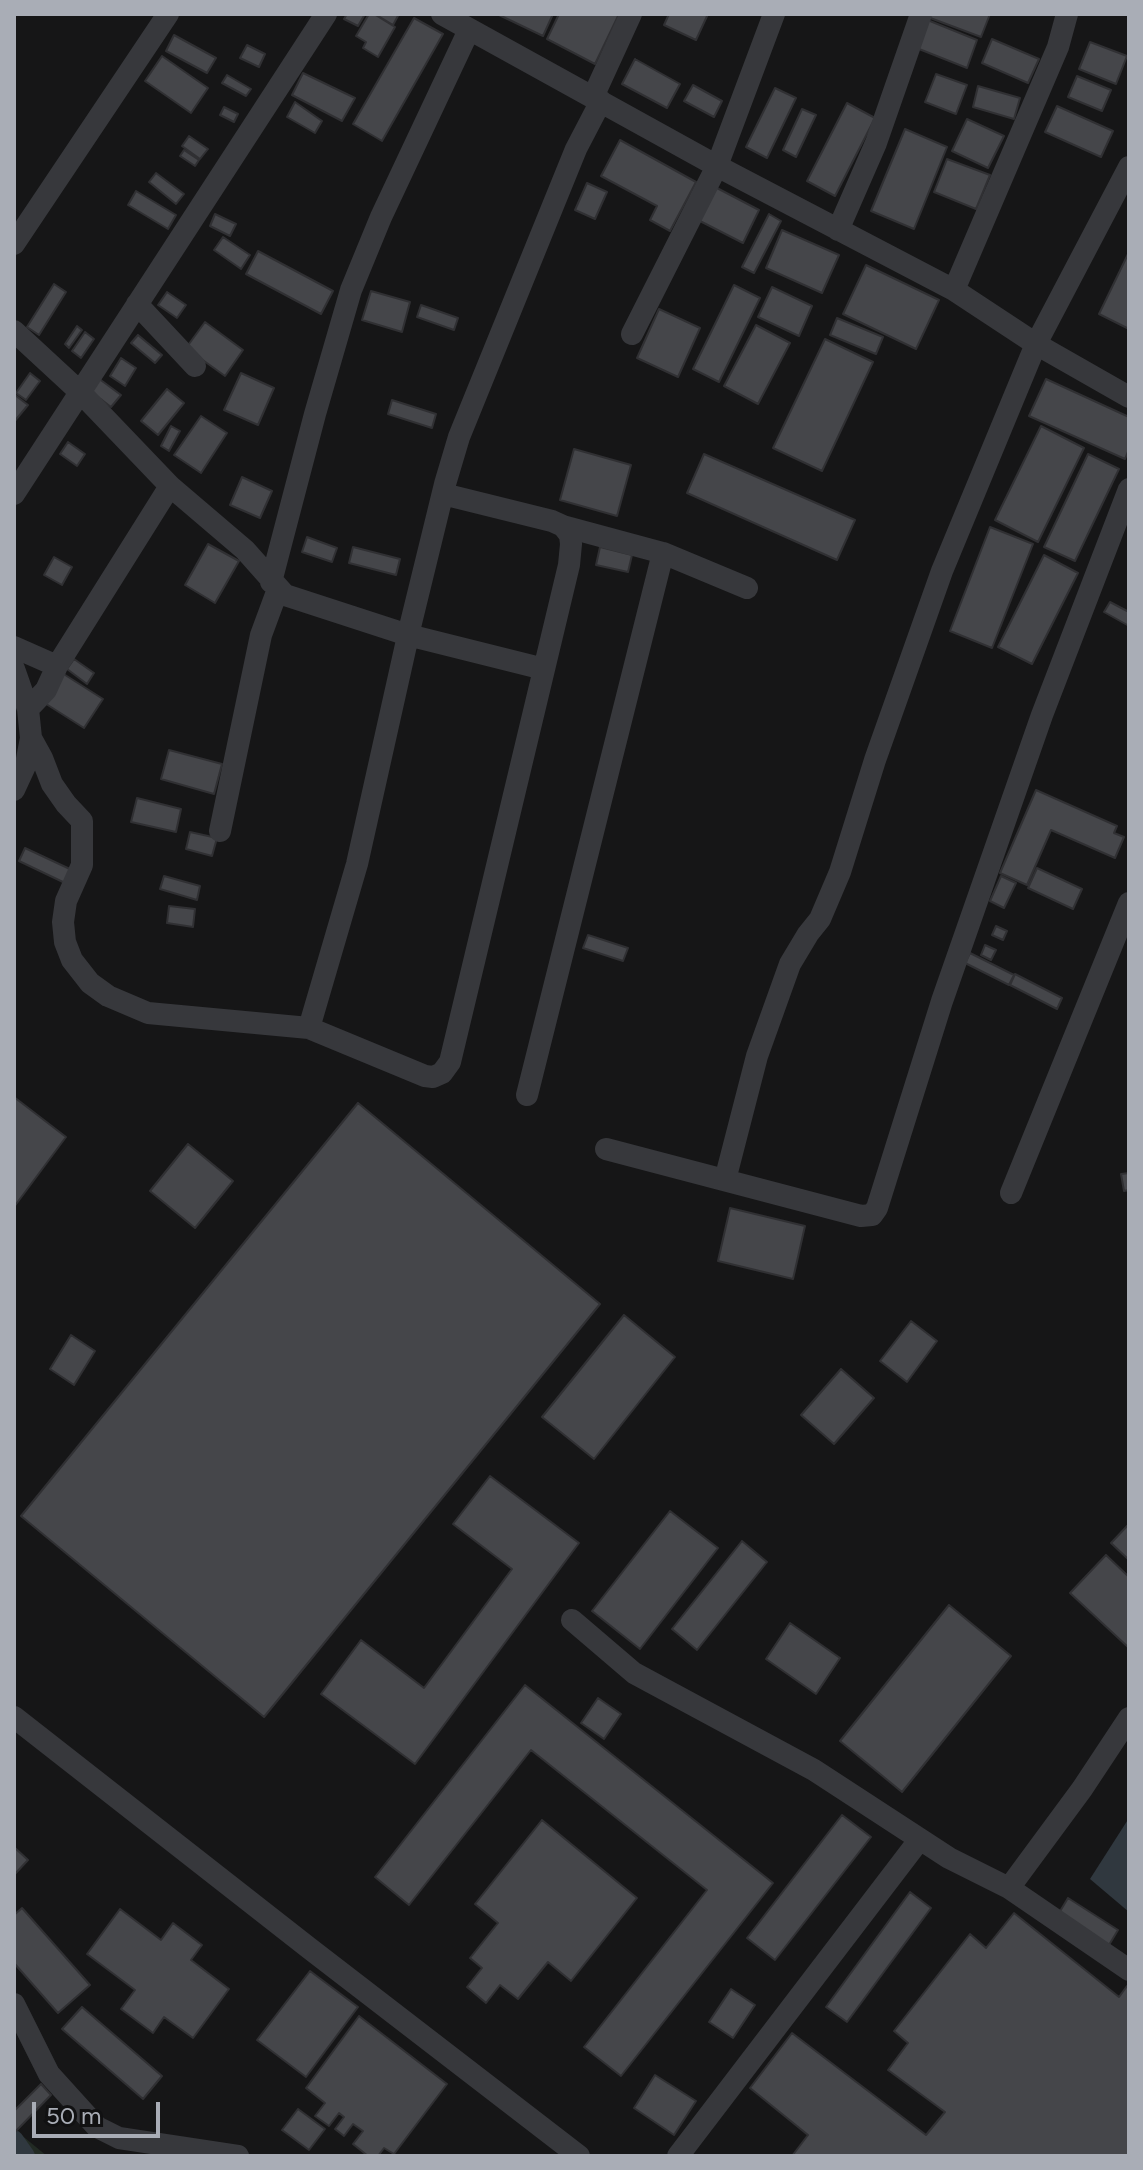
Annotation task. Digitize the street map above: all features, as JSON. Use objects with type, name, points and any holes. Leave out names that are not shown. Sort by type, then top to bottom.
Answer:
[{"type":"street","points":[[14,244],[168,14]]},
{"type":"street","points":[[14,494],[326,14]]},
{"type":"street","points":[[442,14],[717,166],[954,290],[1036,344],[1129,397]]},
{"type":"street","points":[[309,1028],[357,864],[408,635],[459,437],[631,14]]},
{"type":"street","points":[[632,334],[717,166],[774,14]]},
{"type":"street","points":[[838,230],[876,143],[921,14]]},
{"type":"street","points":[[954,290],[1058,47],[1067,14]]},
{"type":"street","points":[[220,831],[261,635],[315,414],[351,290],[381,217],[469,30]]},
{"type":"street","points":[[725,1180],[757,1056],[790,964],[820,919],[840,872],[875,760],[948,558],[1036,344],[1129,167]]},
{"type":"street","points":[[137,304],[195,366]]},
{"type":"street","points":[[14,331],[80,392],[170,486],[245,550],[285,595],[408,635],[544,669]]},
{"type":"street","points":[[28,709],[46,690],[57,666],[170,486]]},
{"type":"street","points":[[606,1149],[861,1216],[872,1215],[877,1208],[942,1001],[1036,730],[1129,489]]},
{"type":"street","points":[[443,494],[663,553],[747,588]]},
{"type":"street","points":[[31,738],[52,784],[82,821],[82,865],[66,901],[63,922],[65,942],[72,960],[90,983],[108,996],[148,1013],[309,1028],[433,1077],[442,1073],[450,1062],[569,565],[570,535],[563,526]]},
{"type":"street","points":[[527,1095],[663,553]]},
{"type":"street","points":[[14,647],[57,666]]},
{"type":"street","points":[[14,669],[28,709],[31,738],[26,764],[14,790]]},
{"type":"street","points":[[1011,1193],[1129,903]]},
{"type":"street","points":[[572,1620],[634,1673],[814,1770],[949,1858],[1009,1888],[1129,1970]]},
{"type":"street","points":[[14,1717],[579,2156]]},
{"type":"street","points":[[1009,1888],[1082,1789],[1129,1718]]},
{"type":"street","points":[[678,2156],[920,1839]]},
{"type":"street","points":[[14,2004],[49,2074],[97,2127],[119,2138],[238,2156]]},
{"type":"shaded area","points":[[1129,1818],[1129,1912],[1090,1879]]},
{"type":"shaded area","points":[[14,2129],[47,2156],[14,2156]]},
{"type":"building","points":[[347,14],[365,14],[358,26],[344,19]]},
{"type":"building","points":[[369,14],[395,27],[378,57],[363,48],[366,42],[356,36]]},
{"type":"building","points":[[375,14],[399,14],[393,25]]},
{"type":"building","points":[[497,14],[553,14],[543,36]]},
{"type":"building","points":[[559,14],[619,14],[595,64],[547,39]]},
{"type":"building","points":[[669,14],[708,14],[696,40],[664,25]]},
{"type":"building","points":[[926,14],[990,14],[981,37]]},
{"type":"building","points":[[414,18],[443,34],[382,141],[353,124]]},
{"type":"building","points":[[925,19],[977,40],[967,68],[914,47]]},
{"type":"building","points":[[174,35],[216,58],[207,73],[166,51]]},
{"type":"building","points":[[992,39],[1039,59],[1028,83],[982,63]]},
{"type":"building","points":[[1090,42],[1127,56],[1116,84],[1079,69]]},
{"type":"building","points":[[247,45],[265,54],[259,67],[240,58]]},
{"type":"building","points":[[162,56],[208,88],[191,113],[145,81]]},
{"type":"building","points":[[635,59],[680,84],[667,108],[622,84]]},
{"type":"building","points":[[303,73],[355,98],[342,121],[292,95]]},
{"type":"building","points":[[936,74],[967,85],[956,114],[925,102]]},
{"type":"building","points":[[227,75],[251,89],[246,96],[222,83]]},
{"type":"building","points":[[1077,76],[1111,90],[1102,111],[1068,97]]},
{"type":"building","points":[[693,85],[722,101],[714,117],[684,101]]},
{"type":"building","points":[[978,86],[1020,98],[1014,119],[973,107]]},
{"type":"building","points":[[775,88],[796,98],[767,158],[746,147]]},
{"type":"building","points":[[295,102],[322,121],[315,133],[287,117]]},
{"type":"building","points":[[847,103],[875,118],[835,196],[807,181]]},
{"type":"building","points":[[1057,106],[1113,131],[1101,157],[1045,132]]},
{"type":"building","points":[[224,107],[238,114],[234,122],[220,115]]},
{"type":"building","points":[[802,109],[816,115],[796,157],[783,150]]},
{"type":"building","points":[[967,119],[1004,136],[988,168],[952,151]]},
{"type":"building","points":[[905,129],[947,147],[914,229],[871,211]]},
{"type":"building","points":[[189,136],[208,149],[200,159],[182,146]]},
{"type":"building","points":[[620,140],[696,182],[670,231],[650,220],[657,206],[601,176]]},
{"type":"building","points":[[184,150],[199,160],[195,166],[180,156]]},
{"type":"building","points":[[947,159],[990,175],[976,209],[934,192]]},
{"type":"building","points":[[156,173],[184,194],[176,204],[149,182]]},
{"type":"building","points":[[587,183],[607,192],[595,219],[575,210]]},
{"type":"building","points":[[715,187],[759,210],[743,243],[698,220]]},
{"type":"building","points":[[136,191],[176,215],[168,229],[128,205]]},
{"type":"building","points":[[215,214],[236,224],[230,236],[210,226]]},
{"type":"building","points":[[769,214],[781,221],[754,273],[742,267]]},
{"type":"building","points":[[782,230],[839,255],[822,293],[766,268]]},
{"type":"building","points":[[223,237],[250,255],[241,269],[214,250]]},
{"type":"building","points":[[258,251],[333,291],[321,314],[246,274]]},
{"type":"building","points":[[1129,252],[1129,329],[1099,314]]},
{"type":"building","points":[[866,265],[939,300],[916,349],[843,314]]},
{"type":"building","points":[[54,284],[66,292],[39,335],[27,327]]},
{"type":"building","points":[[734,285],[760,298],[719,382],[693,369]]},
{"type":"building","points":[[772,287],[812,306],[799,336],[758,317]]},
{"type":"building","points":[[371,291],[410,302],[402,332],[362,320]]},
{"type":"building","points":[[167,292],[186,305],[177,318],[158,305]]},
{"type":"building","points":[[421,305],[458,318],[454,330],[417,317]]},
{"type":"building","points":[[659,309],[700,328],[678,377],[637,358]]},
{"type":"building","points":[[837,318],[883,337],[876,354],[830,335]]},
{"type":"building","points":[[205,322],[243,350],[225,376],[186,348]]},
{"type":"building","points":[[756,325],[790,343],[758,404],[724,386]]},
{"type":"building","points":[[77,326],[82,330],[69,348],[65,344]]},
{"type":"building","points":[[85,332],[94,339],[81,358],[72,351]]},
{"type":"building","points":[[138,335],[162,355],[155,363],[131,343]]},
{"type":"building","points":[[825,339],[873,362],[822,471],[773,448]]},
{"type":"building","points":[[121,358],[136,368],[125,386],[110,376]]},
{"type":"building","points":[[30,373],[40,381],[26,400],[16,393]]},
{"type":"building","points":[[241,373],[274,388],[258,425],[224,410]]},
{"type":"building","points":[[98,378],[121,395],[111,407],[89,390]]},
{"type":"building","points":[[1046,379],[1129,417],[1129,449],[1125,459],[1029,416]]},
{"type":"building","points":[[167,389],[184,403],[158,435],[141,421]]},
{"type":"building","points":[[14,396],[28,405],[14,422]]},
{"type":"building","points":[[392,400],[436,414],[432,428],[388,414]]},
{"type":"building","points":[[201,416],[227,433],[201,473],[174,455]]},
{"type":"building","points":[[171,426],[180,431],[169,451],[161,446]]},
{"type":"building","points":[[1041,426],[1084,448],[1038,542],[995,520]]},
{"type":"building","points":[[68,442],[85,454],[77,466],[60,454]]},
{"type":"building","points":[[574,449],[631,465],[617,516],[560,500]]},
{"type":"building","points":[[704,454],[855,520],[837,560],[687,493]]},
{"type":"building","points":[[1088,454],[1119,469],[1075,561],[1044,547]]},
{"type":"building","points":[[242,477],[272,491],[260,518],[230,505]]},
{"type":"building","points":[[990,527],[1033,544],[992,648],[950,631]]},
{"type":"building","points":[[307,537],[337,548],[332,562],[302,552]]},
{"type":"building","points":[[208,544],[239,561],[215,603],[185,585]]},
{"type":"building","points":[[353,547],[400,559],[396,575],[349,563]]},
{"type":"building","points":[[600,547],[632,555],[628,572],[596,565]]},
{"type":"building","points":[[1044,555],[1078,573],[1032,664],[998,647]]},
{"type":"building","points":[[54,557],[72,567],[62,585],[44,575]]},
{"type":"building","points":[[1110,602],[1129,612],[1129,626],[1104,612]]},
{"type":"building","points":[[74,659],[94,673],[87,684],[67,669]]},
{"type":"building","points":[[62,673],[103,699],[84,728],[43,702]]},
{"type":"building","points":[[169,750],[222,764],[214,794],[161,779]]},
{"type":"building","points":[[1036,790],[1117,826],[1114,833],[1124,837],[1115,858],[1051,830],[1027,885],[1000,873]]},
{"type":"building","points":[[137,798],[181,809],[176,832],[131,822]]},
{"type":"building","points":[[190,832],[217,838],[212,856],[186,849]]},
{"type":"building","points":[[25,848],[72,870],[65,883],[19,861]]},
{"type":"building","points":[[1037,868],[1082,889],[1073,909],[1028,888]]},
{"type":"building","points":[[164,876],[200,886],[197,900],[160,889]]},
{"type":"building","points":[[1001,876],[1016,883],[1004,908],[990,901]]},
{"type":"building","points":[[169,906],[195,909],[193,927],[167,923]]},
{"type":"building","points":[[996,926],[1007,931],[1003,940],[992,935]]},
{"type":"building","points":[[588,935],[628,948],[623,961],[583,948]]},
{"type":"building","points":[[985,945],[996,950],[991,960],[981,955]]},
{"type":"building","points":[[970,953],[1014,975],[1009,985],[965,963]]},
{"type":"building","points":[[1015,974],[1062,998],[1057,1009],[1010,985]]},
{"type":"building","points":[[14,1097],[66,1137],[14,1207]]},
{"type":"building","points":[[358,1103],[600,1304],[264,1717],[21,1516]]},
{"type":"building","points":[[188,1144],[233,1181],[195,1228],[150,1191]]},
{"type":"building","points":[[1129,1173],[1129,1190],[1124,1191],[1121,1174]]},
{"type":"building","points":[[730,1208],[805,1226],[793,1279],[718,1261]]},
{"type":"building","points":[[624,1315],[675,1357],[594,1459],[542,1417]]},
{"type":"building","points":[[911,1321],[937,1341],[907,1382],[880,1361]]},
{"type":"building","points":[[71,1335],[95,1351],[74,1385],[50,1369]]},
{"type":"building","points":[[841,1369],[874,1398],[834,1444],[801,1415]]},
{"type":"building","points":[[490,1476],[579,1543],[415,1764],[321,1694],[361,1640],[424,1688],[512,1569],[453,1524]]},
{"type":"building","points":[[670,1511],[718,1548],[640,1649],[592,1611]]},
{"type":"building","points":[[1129,1524],[1129,1560],[1111,1543]]},
{"type":"building","points":[[742,1541],[767,1562],[697,1650],[672,1629]]},
{"type":"building","points":[[1106,1555],[1129,1577],[1129,1648],[1070,1593]]},
{"type":"building","points":[[949,1605],[1011,1656],[902,1792],[840,1741]]},
{"type":"building","points":[[790,1623],[840,1658],[816,1694],[766,1659]]},
{"type":"building","points":[[525,1685],[773,1883],[621,2076],[584,2047],[707,1890],[531,1750],[409,1905],[375,1877]]},
{"type":"building","points":[[598,1698],[621,1714],[604,1739],[581,1723]]},
{"type":"building","points":[[842,1815],[871,1837],[775,1960],[747,1938]]},
{"type":"building","points":[[542,1820],[637,1898],[571,1981],[548,1962],[518,1999],[500,1985],[486,2003],[467,1987],[482,1968],[470,1958],[498,1923],[475,1904]]},
{"type":"building","points":[[14,1847],[28,1860],[14,1875]]},
{"type":"building","points":[[910,1892],[931,1908],[847,2022],[826,2007]]},
{"type":"building","points":[[1068,1898],[1118,1930],[1109,1945],[1059,1913]]},
{"type":"building","points":[[22,1908],[90,1985],[58,2013],[14,1963],[14,1915]]},
{"type":"building","points":[[120,1909],[161,1940],[173,1923],[202,1945],[191,1960],[229,1989],[193,2038],[164,2017],[153,2033],[121,2009],[135,1990],[87,1954]]},
{"type":"building","points":[[1014,1913],[1119,1997],[1127,1986],[1129,1988],[1129,2156],[792,2156],[808,2135],[750,2088],[792,2033],[926,2135],[945,2112],[888,2070],[908,2043],[894,2031],[970,1934],[986,1948]]},
{"type":"building","points":[[310,1971],[358,2007],[306,2077],[257,2040]]},
{"type":"building","points":[[731,1989],[755,2005],[733,2038],[709,2022]]},
{"type":"building","points":[[82,2007],[162,2076],[143,2099],[62,2029]]},
{"type":"building","points":[[359,2016],[447,2084],[394,2154],[384,2148],[378,2156],[368,2156],[353,2144],[363,2131],[353,2124],[344,2136],[335,2129],[344,2117],[339,2113],[329,2126],[315,2116],[325,2103],[306,2088]]},
{"type":"building","points":[[655,2075],[696,2101],[674,2135],[634,2108]]},
{"type":"building","points":[[41,2084],[51,2095],[14,2133],[14,2111]]},
{"type":"building","points":[[298,2109],[325,2129],[309,2150],[282,2130]]},
{"type":"waterway","points":[[14,2139],[26,2156]]}]
